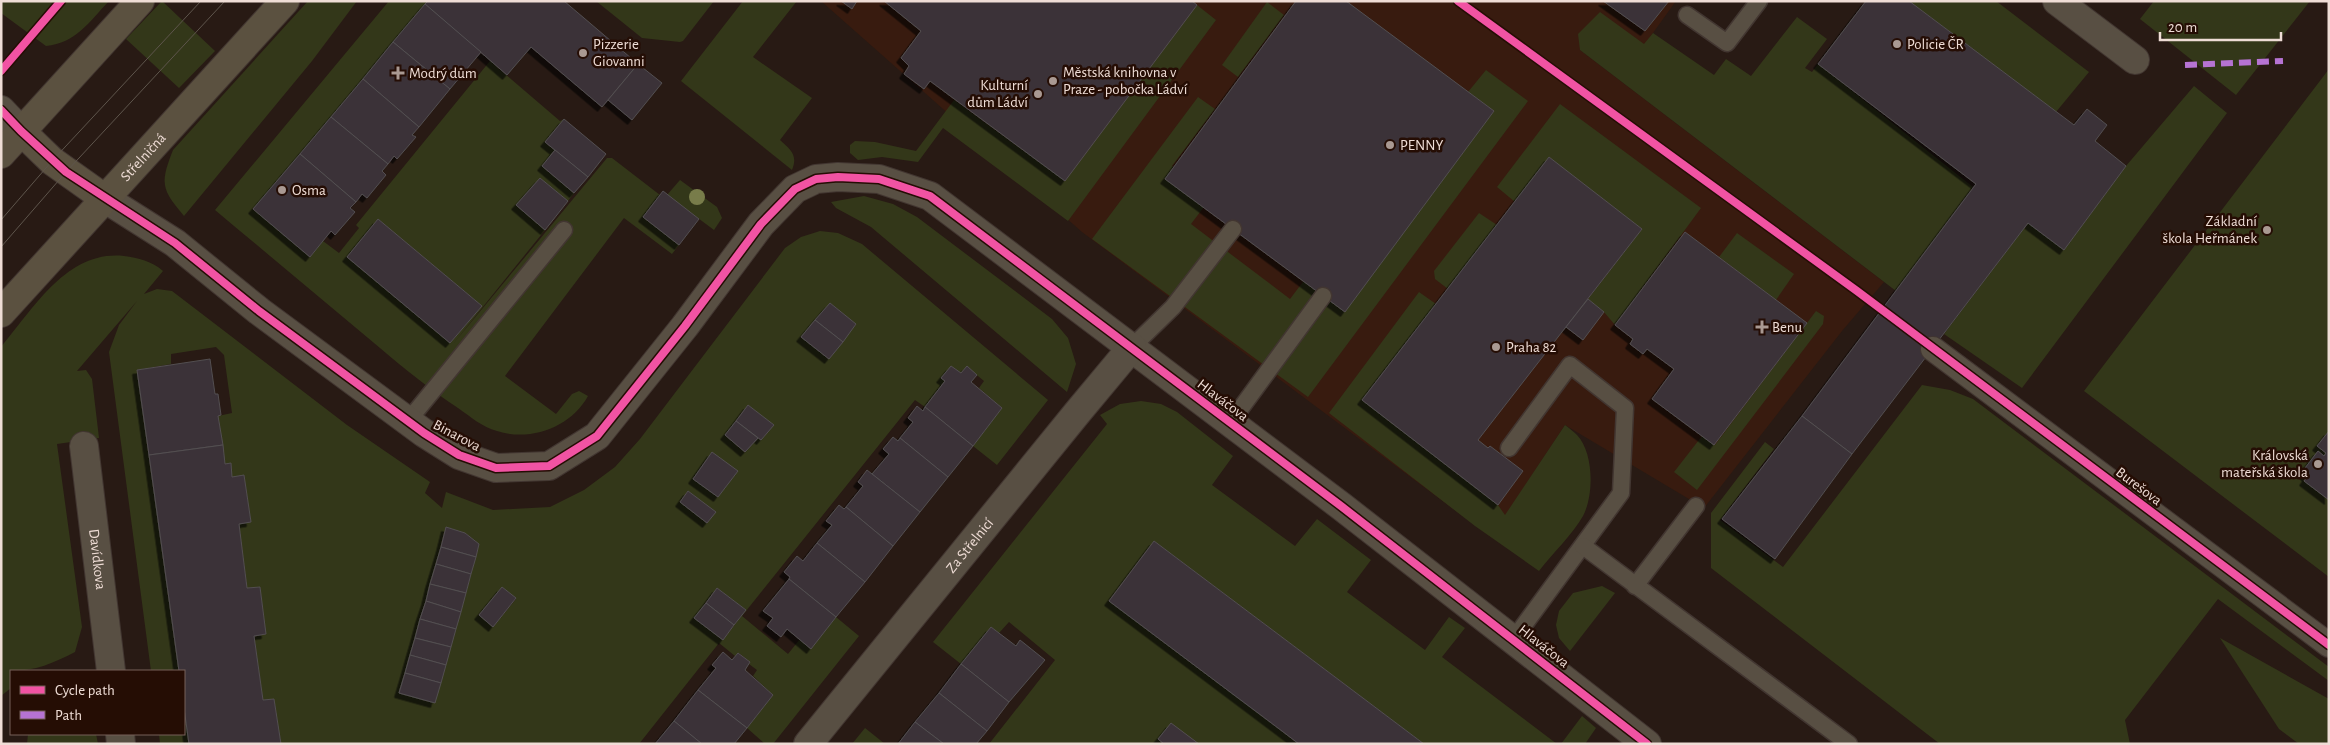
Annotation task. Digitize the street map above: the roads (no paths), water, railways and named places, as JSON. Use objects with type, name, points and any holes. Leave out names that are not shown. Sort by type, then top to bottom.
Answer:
[{"type":"main road","points":[[1,154],[140,1]]},
{"type":"main road","name":"Střelničná","points":[[1,313],[285,1]]},
{"type":"main road","points":[[21,131],[52,161],[104,198]]},
{"type":"street","points":[[2059,2],[2135,60]]},
{"type":"street","points":[[1,110],[21,131]]},
{"type":"street","name":"Hlaváčova","points":[[761,224],[795,189],[816,179],[838,177],[879,179],[930,196],[1341,506],[1647,744]]},
{"type":"street","name":"Binarova","points":[[104,198],[175,243],[259,310],[408,421],[458,455],[496,468],[549,466],[597,436],[656,363],[761,224]]},
{"type":"street","name":"Za Střelnicí","points":[[808,744],[1070,420],[1132,348]]},
{"type":"street","name":"Burešova","points":[[1932,349],[2329,645]]},
{"type":"street","name":"Davídkova","points":[[84,446],[111,670]]},
{"type":"lane","points":[[1687,16],[1727,43],[1759,1]]},
{"type":"lane","points":[[1132,348],[1174,307],[1233,229]]},
{"type":"lane","points":[[408,421],[564,230]]},
{"type":"lane","points":[[1230,423],[1323,296]]},
{"type":"lane","points":[[1509,448],[1570,365],[1624,408],[1621,493],[1514,640]]},
{"type":"lane","points":[[1635,586],[1696,506]]},
{"type":"lane","points":[[1583,546],[1848,744]]},
{"type":"tram line","points":[[1,220],[52,161],[201,1]]},
{"type":"tram line","points":[[1,247],[66,172],[225,1]]},
{"type":"place","name":"Policie ČR","points":[[1897,44]]},
{"type":"place","name":"Pizzerie Giovanni","points":[[583,53]]},
{"type":"place","name":"Modrý dům","points":[[398,73]]},
{"type":"place","name":"Městská knihovna v Praze - pobočka Ládví","points":[[1053,81]]},
{"type":"place","name":"Kulturní dům Ládví","points":[[1038,94]]},
{"type":"place","name":"PENNY","points":[[1390,145]]},
{"type":"place","name":"Osma","points":[[282,190]]},
{"type":"place","name":"Základní škola Heřmánek","points":[[2267,230]]},
{"type":"place","name":"Benu","points":[[1762,327]]},
{"type":"place","name":"Praha 82","points":[[1496,347]]},
{"type":"place","name":"Královská mateřská škola","points":[[2318,464]]}]
